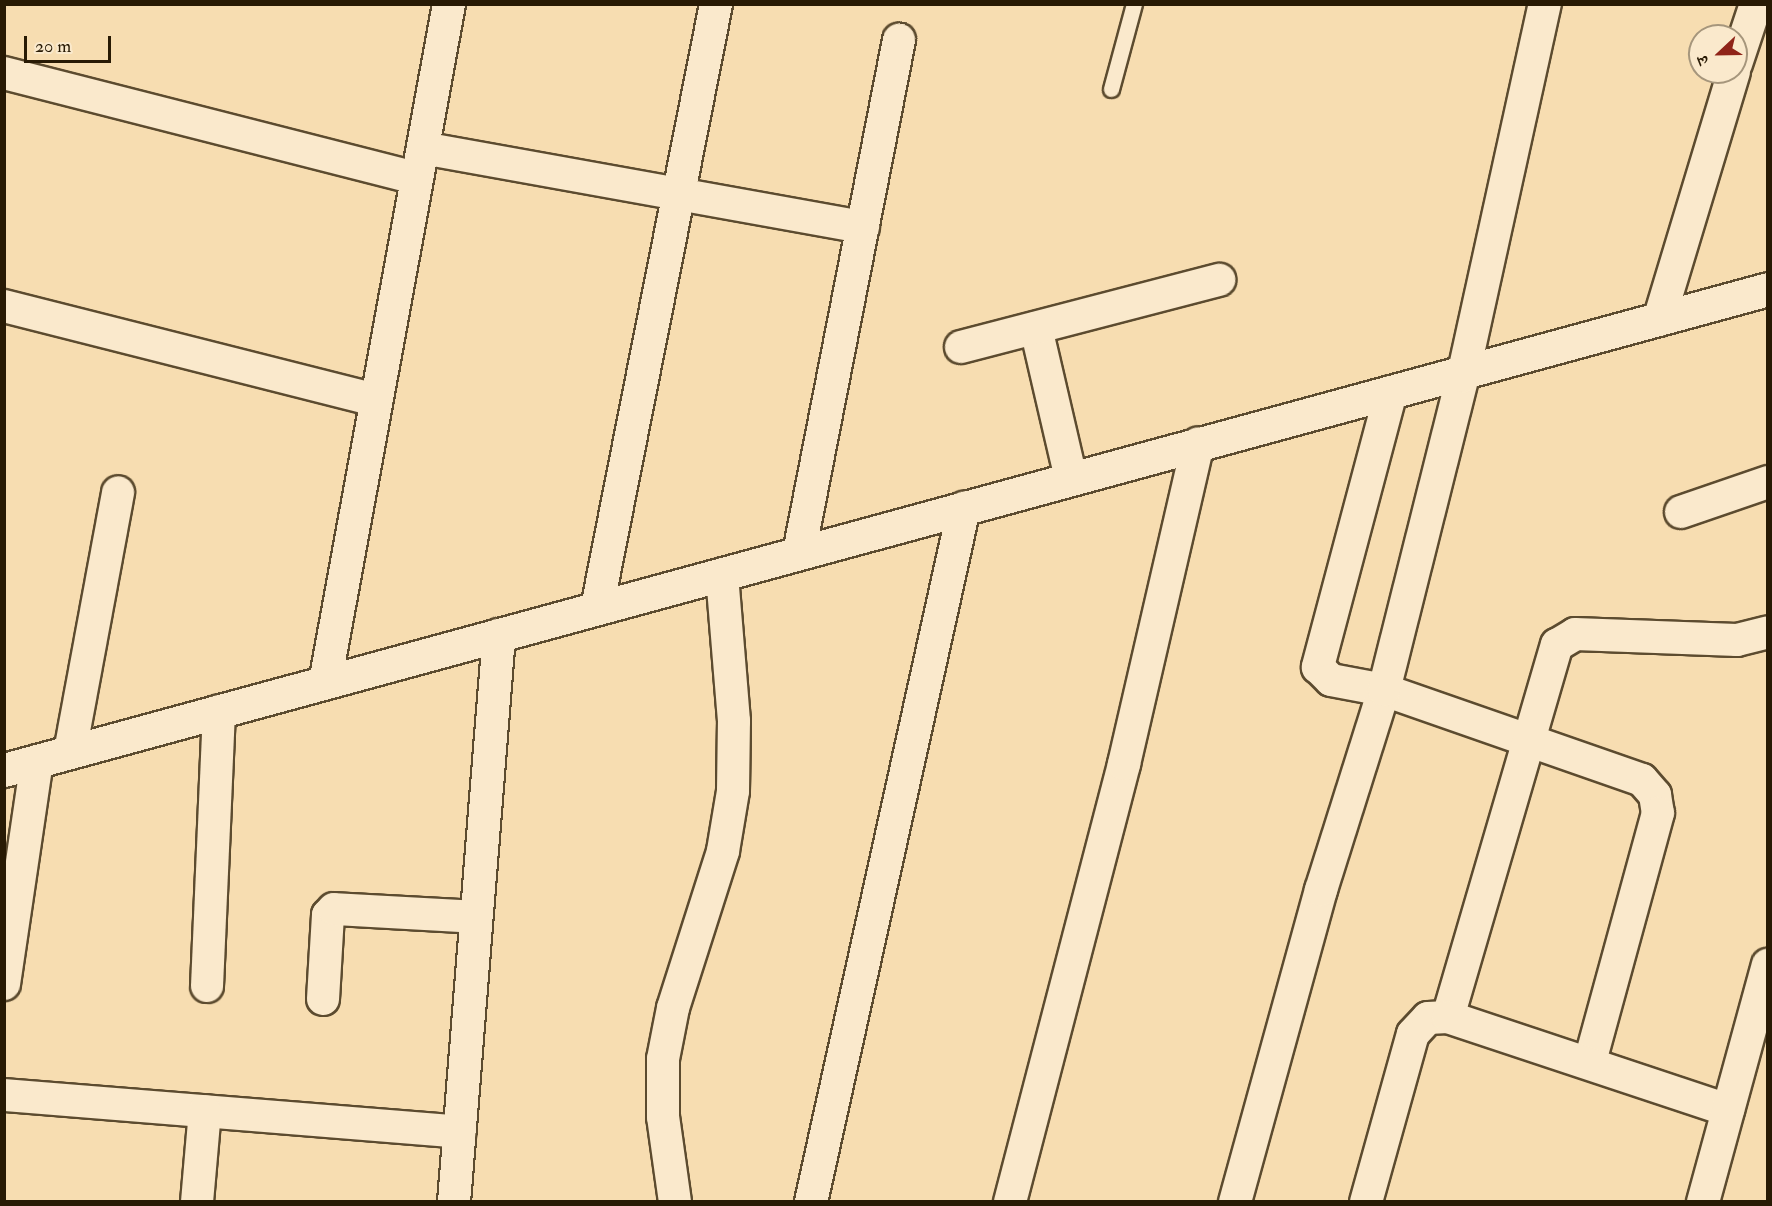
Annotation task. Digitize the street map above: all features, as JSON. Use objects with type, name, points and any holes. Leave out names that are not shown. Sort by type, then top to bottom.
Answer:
[{"type":"street","points":[[325,683],[449,4]]},
{"type":"street","points":[[597,608],[716,4]]},
{"type":"street","points":[[1235,1202],[1321,890],[1384,690],[1464,376],[1545,4]]},
{"type":"street","points":[[1748,28],[1756,4]]},
{"type":"street","points":[[799,553],[899,39]]},
{"type":"street","points":[[4,73],[420,163],[678,194],[863,227]]},
{"type":"street","points":[[1659,320],[1730,84]]},
{"type":"street","points":[[961,346],[1219,280]]},
{"type":"street","points":[[4,770],[1198,443],[1391,392],[1464,376],[1767,290]]},
{"type":"street","points":[[4,306],[376,400]]},
{"type":"street","points":[[1036,328],[1071,478]]},
{"type":"street","points":[[1391,392],[1318,656],[1318,668],[1331,680],[1384,690],[1532,739],[1642,780],[1657,804],[1590,1062]]},
{"type":"street","points":[[1010,1202],[1124,764],[1198,443]]},
{"type":"street","points":[[1681,512],[1767,482]]},
{"type":"street","points":[[70,752],[118,492]]},
{"type":"street","points":[[811,1202],[964,508]]},
{"type":"street","points":[[675,1202],[663,1117],[663,1059],[674,1008],[723,851],[733,791],[734,721],[722,574]]},
{"type":"street","points":[[1448,1017],[1563,637],[1737,639],[1767,632]]},
{"type":"street","points":[[454,1202],[499,635]]},
{"type":"street","points":[[207,986],[219,711]]},
{"type":"street","points":[[4,984],[36,761]]},
{"type":"street","points":[[322,999],[328,915],[334,909],[476,917]]},
{"type":"street","points":[[1703,1202],[1767,965]]},
{"type":"street","points":[[1366,1202],[1413,1034],[1428,1018],[1448,1017],[1590,1062],[1728,1110]]},
{"type":"street","points":[[4,1095],[460,1132]]},
{"type":"street","points":[[198,1202],[205,1111]]},
{"type":"lane","points":[[1111,89],[1134,4]]}]
